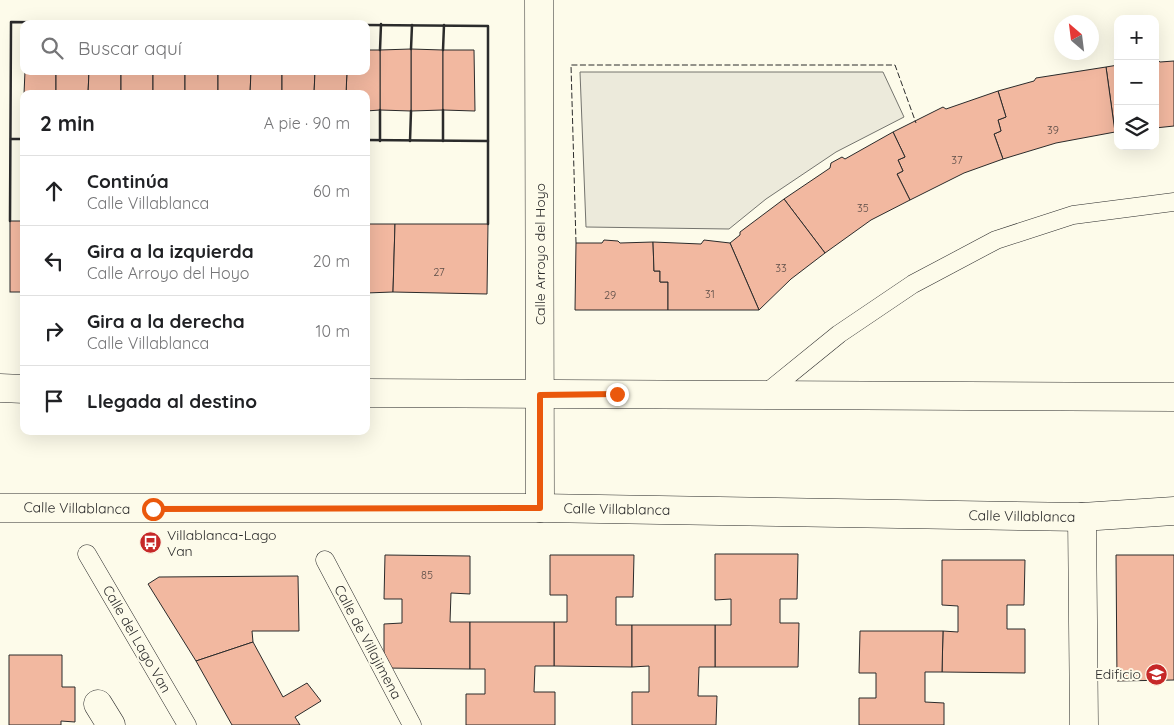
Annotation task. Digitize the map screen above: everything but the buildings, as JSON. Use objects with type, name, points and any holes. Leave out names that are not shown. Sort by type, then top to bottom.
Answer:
[{"type":"main road","name":"Calle Arroyo del Hoyo","points":[[539,0],[540,508]]},
{"type":"main road","points":[[0,388],[20,389]]},
{"type":"main road","points":[[370,393],[1174,397]]},
{"type":"main road","name":"Calle Villablanca","points":[[0,508],[540,508],[1082,517],[1174,511]]},
{"type":"main road","points":[[1082,517],[1084,725]]},
{"type":"lane","points":[[765,394],[840,334],[912,284],[996,240],[1073,215],[1174,202]]},
{"type":"lane","name":"Calle del Lago Van","points":[[86,554],[187,725]]},
{"type":"lane","name":"Calle de Villajimena","points":[[325,560],[412,725]]},
{"type":"shaded area","points":[[580,72],[883,72],[904,117],[836,152],[766,199],[729,229],[586,227]]},
{"type":"fence","points":[[576,243],[571,65],[895,65],[916,123]]},
{"type":"wall","points":[[10,221],[11,22],[20,22]]},
{"type":"wall","points":[[380,50],[381,24]]},
{"type":"wall","points":[[370,25],[488,26],[488,224]]},
{"type":"wall","points":[[411,49],[412,25]]},
{"type":"wall","points":[[443,50],[444,25]]},
{"type":"wall","points":[[380,110],[380,141]]},
{"type":"wall","points":[[443,110],[443,141]]},
{"type":"wall","points":[[410,141],[411,111]]},
{"type":"wall","points":[[11,139],[20,139]]},
{"type":"wall","points":[[370,140],[488,141]]},
{"type":"place","name":"Villablanca-Lago Van","points":[[151,543]]},
{"type":"place","name":"Edificio","points":[[1157,674]]},
{"type":"route","points":[[153,509],[540,508],[540,395],[617,394]]}]
